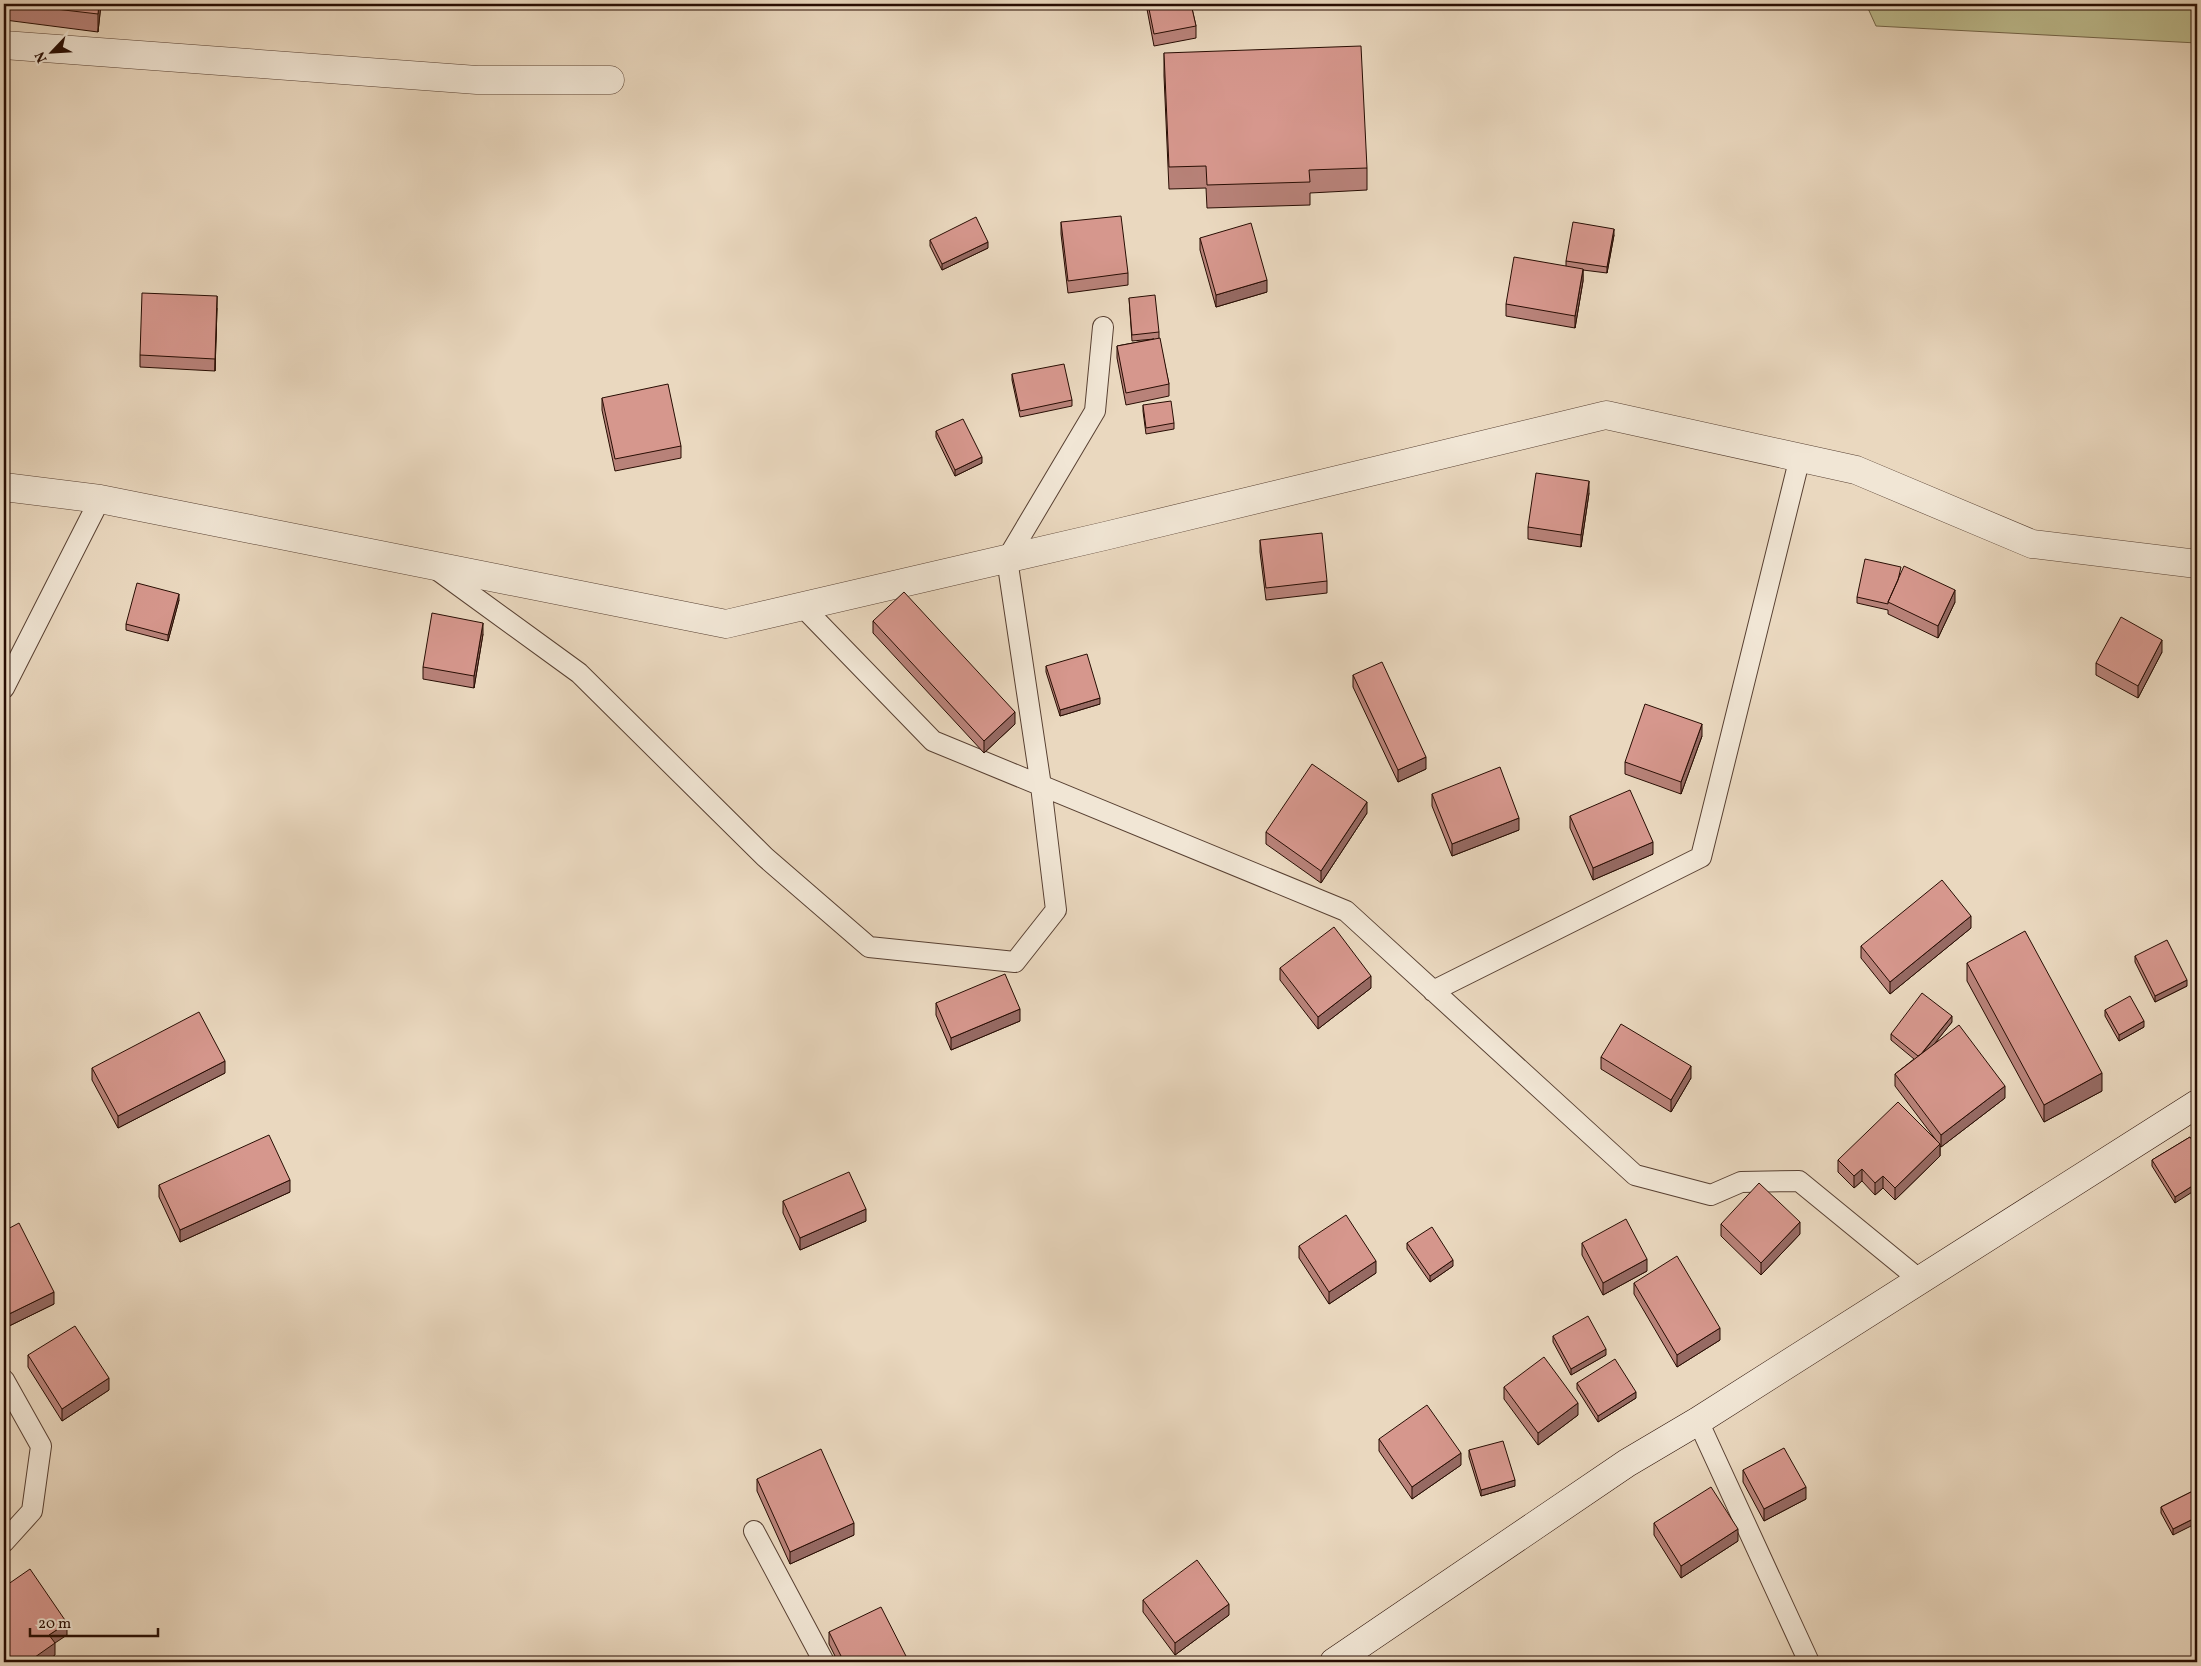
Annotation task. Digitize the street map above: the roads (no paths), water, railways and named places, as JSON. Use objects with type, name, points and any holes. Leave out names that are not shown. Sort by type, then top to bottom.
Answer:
[{"type":"street","points":[[4,46],[476,80],[610,80]]},
{"type":"street","points":[[4,487],[100,499],[726,624],[1007,559],[1606,415],[1856,470],[2032,544],[2197,564]]},
{"type":"street","points":[[1334,1662],[1627,1463],[1698,1421],[2197,1104]]},
{"type":"lane","points":[[431,565],[579,673],[765,857],[869,947],[1015,962],[1056,910],[1041,786],[1007,559],[1095,411],[1103,327]]},
{"type":"lane","points":[[1433,991],[1701,857],[1800,457]]},
{"type":"lane","points":[[4,688],[100,499]]},
{"type":"lane","points":[[803,607],[934,741],[1346,911],[1635,1175],[1711,1195],[1741,1182],[1799,1180],[1920,1280]]},
{"type":"lane","points":[[4,1380],[41,1446],[32,1511],[4,1542]]},
{"type":"lane","points":[[1698,1421],[1808,1662]]},
{"type":"lane","points":[[754,1531],[824,1662]]}]
